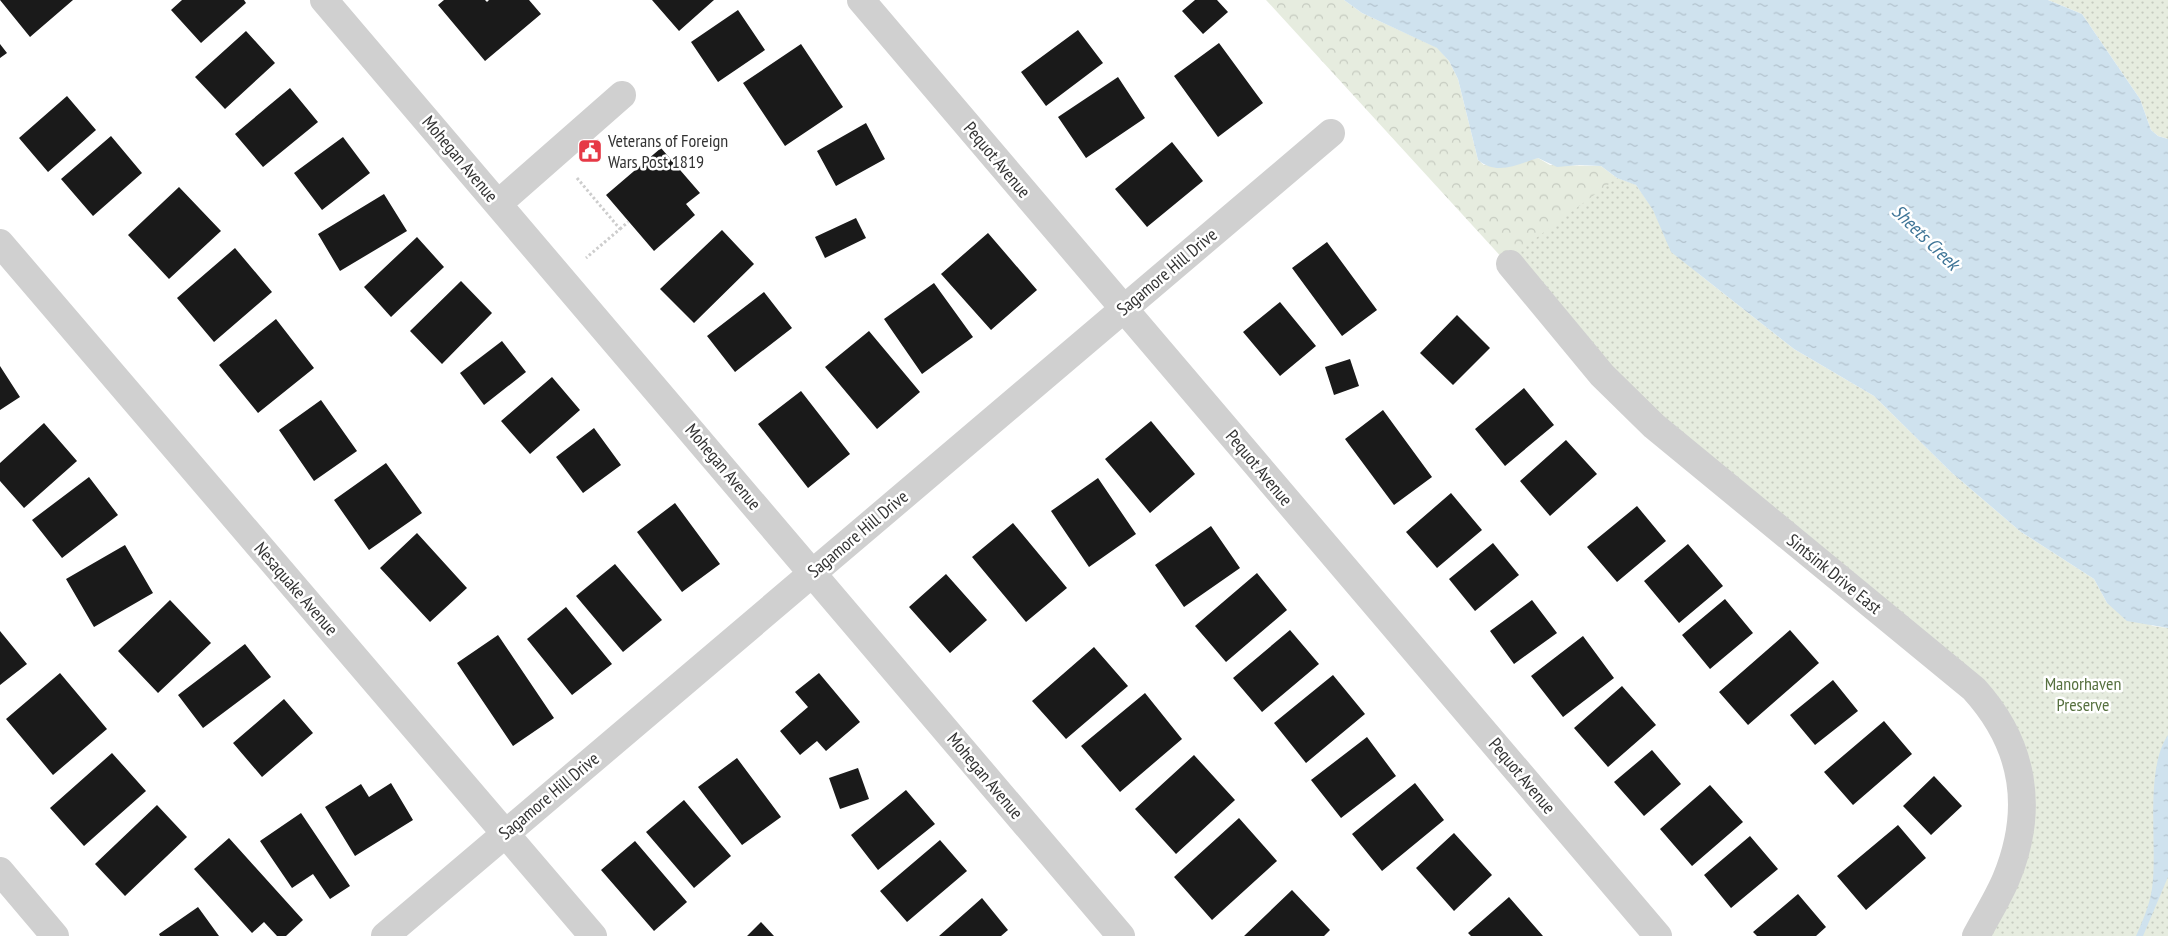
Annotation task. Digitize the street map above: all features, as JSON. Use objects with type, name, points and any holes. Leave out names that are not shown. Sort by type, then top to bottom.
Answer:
[{"type":"street","name":"Mohegan Avenue","points":[[324,0],[1121,936]]},
{"type":"street","name":"Pequot Avenue","points":[[861,0],[1658,936]]},
{"type":"street","points":[[498,204],[622,95]]},
{"type":"street","name":"Sagamore Hill Drive","points":[[385,936],[1331,133]]},
{"type":"street","name":"Nesaquake Avenue","points":[[0,243],[593,936]]},
{"type":"street","name":"Sintsink Drive East","points":[[1510,264],[1602,375],[1654,426],[1974,689],[1993,710],[2007,735],[2016,759],[2022,788],[2022,810],[2019,840],[2006,879],[1976,936]]},
{"type":"street","points":[[0,872],[55,936]]},
{"type":"path","points":[[556,153],[620,229]]},
{"type":"path","points":[[562,279],[628,222]]},
{"type":"green space","points":[[1266,0],[1344,0],[1362,13],[1438,48],[1449,61],[1458,79],[1478,160],[1484,165],[1538,158],[1550,165],[1601,166],[1617,178],[1636,185],[2028,747],[1505,261]]},
{"type":"green space","points":[[2048,0],[2168,0],[2168,139],[2158,136],[2151,130],[2140,99],[2082,14]]},
{"type":"green space","name":"Manorhaven Preserve","points":[[1617,178],[1636,185],[1653,210],[1671,252],[1794,349],[1874,396],[1952,473],[2021,532],[2094,579],[2107,603],[2153,626],[2168,628],[2168,936],[1976,936],[2019,841],[2007,735],[1654,426],[1505,261]]},
{"type":"water","name":"Sheets Creek","points":[[1344,0],[2048,0],[2082,14],[2140,99],[2151,130],[2158,136],[2168,139],[2168,628],[2127,621],[2107,603],[2094,579],[2021,532],[1952,473],[1874,396],[1794,349],[1671,252],[1653,210],[1636,185],[1617,178],[1601,166],[1557,167],[1538,158],[1500,168],[1485,165],[1478,160],[1458,79],[1449,61],[1437,48],[1362,13]]},
{"type":"water","points":[[2168,735],[2168,877],[2143,936],[2136,936],[2152,889],[2153,809],[2156,768]]},
{"type":"building","points":[[0,0],[73,0],[30,37]]},
{"type":"building","points":[[182,0],[244,0],[246,3],[201,43],[171,10]]},
{"type":"building","points":[[444,0],[485,0],[487,2],[489,0],[529,0],[541,14],[485,61],[438,5]]},
{"type":"building","points":[[652,0],[714,0],[679,31]]},
{"type":"building","points":[[1195,0],[1217,0],[1228,12],[1203,34],[1182,11]]},
{"type":"building","points":[[738,10],[765,50],[718,82],[691,42]]},
{"type":"building","points":[[1078,30],[1103,63],[1046,106],[1021,72]]},
{"type":"building","points":[[246,31],[275,63],[225,109],[195,77]]},
{"type":"building","points":[[1219,43],[1263,103],[1218,137],[1174,76]]},
{"type":"building","points":[[0,44],[7,53],[0,58]]},
{"type":"building","points":[[801,44],[843,107],[785,146],[743,83]]},
{"type":"building","points":[[1118,77],[1145,118],[1086,158],[1058,117]]},
{"type":"building","points":[[290,88],[318,122],[263,167],[235,134]]},
{"type":"building","points":[[67,96],[96,130],[48,172],[19,138]]},
{"type":"building","points":[[866,123],[885,159],[836,186],[817,151]]},
{"type":"building","points":[[111,136],[142,173],[93,216],[61,179]]},
{"type":"building","points":[[343,137],[370,173],[322,210],[294,173]]},
{"type":"building","points":[[1172,142],[1203,181],[1147,227],[1115,189]]},
{"type":"building","points":[[661,148],[700,193],[686,204],[695,215],[654,251],[606,195]]},
{"type":"building","points":[[179,187],[221,231],[169,279],[128,235]]},
{"type":"building","points":[[384,194],[407,231],[340,271],[318,234]]},
{"type":"building","points":[[856,218],[866,238],[825,258],[815,237]]},
{"type":"building","points":[[722,230],[754,264],[694,323],[660,289]]},
{"type":"building","points":[[988,233],[1037,290],[991,330],[941,274]]},
{"type":"building","points":[[417,237],[444,267],[391,317],[364,287]]},
{"type":"building","points":[[1327,242],[1377,310],[1342,336],[1292,268]]},
{"type":"building","points":[[235,248],[272,292],[214,342],[177,298]]},
{"type":"building","points":[[461,281],[492,313],[442,364],[410,331]]},
{"type":"building","points":[[934,283],[973,337],[922,374],[884,319]]},
{"type":"building","points":[[764,292],[792,328],[735,372],[707,336]]},
{"type":"building","points":[[1280,302],[1316,346],[1280,376],[1243,332]]},
{"type":"building","points":[[1457,315],[1490,348],[1453,385],[1420,353]]},
{"type":"building","points":[[276,319],[314,368],[258,413],[219,365]]},
{"type":"building","points":[[869,331],[920,392],[877,429],[825,367]]},
{"type":"building","points":[[502,341],[526,372],[484,405],[460,373]]},
{"type":"building","points":[[1350,359],[1359,386],[1334,395],[1325,367]]},
{"type":"building","points":[[0,366],[20,397],[0,410]]},
{"type":"building","points":[[552,377],[580,410],[530,454],[501,421]]},
{"type":"building","points":[[1524,388],[1554,425],[1505,466],[1475,429]]},
{"type":"building","points":[[801,391],[850,454],[808,488],[758,424]]},
{"type":"building","points":[[321,400],[357,451],[314,481],[279,430]]},
{"type":"building","points":[[1383,410],[1432,477],[1394,505],[1345,439]]},
{"type":"building","points":[[1151,421],[1195,474],[1150,513],[1105,459]]},
{"type":"building","points":[[44,423],[77,461],[24,508],[0,481],[0,463]]},
{"type":"building","points":[[594,428],[621,465],[583,493],[556,457]]},
{"type":"building","points":[[1566,440],[1597,474],[1550,516],[1520,481]]},
{"type":"building","points":[[386,463],[422,513],[369,550],[334,500]]},
{"type":"building","points":[[89,477],[118,515],[62,558],[32,520]]},
{"type":"building","points":[[1098,478],[1136,534],[1089,567],[1051,511]]},
{"type":"building","points":[[1451,493],[1482,530],[1437,568],[1406,532]]},
{"type":"building","points":[[675,503],[720,564],[682,592],[637,532]]},
{"type":"building","points":[[1637,506],[1666,541],[1617,582],[1587,547]]},
{"type":"building","points":[[1013,523],[1067,588],[1026,622],[972,557]]},
{"type":"building","points":[[1211,526],[1240,568],[1184,607],[1155,565]]},
{"type":"building","points":[[417,533],[467,588],[430,622],[380,568]]},
{"type":"building","points":[[1493,543],[1519,575],[1475,611],[1449,579]]},
{"type":"building","points":[[1688,544],[1723,586],[1679,623],[1644,581]]},
{"type":"building","points":[[125,545],[153,593],[94,627],[66,579]]},
{"type":"building","points":[[615,564],[662,620],[623,652],[576,596]]},
{"type":"building","points":[[1257,573],[1287,610],[1226,662],[1195,626]]},
{"type":"building","points":[[946,574],[987,620],[950,653],[909,607]]},
{"type":"building","points":[[1725,599],[1753,633],[1710,669],[1682,635]]},
{"type":"building","points":[[170,600],[211,643],[158,693],[118,651]]},
{"type":"building","points":[[1532,600],[1557,633],[1514,664],[1490,631]]},
{"type":"building","points":[[566,607],[612,664],[572,695],[527,639]]},
{"type":"building","points":[[1290,630],[1319,664],[1262,712],[1233,678]]},
{"type":"building","points":[[1790,630],[1819,663],[1748,725],[1719,692]]},
{"type":"building","points":[[0,631],[27,664],[0,685]]},
{"type":"building","points":[[498,635],[554,718],[513,746],[457,663]]},
{"type":"building","points":[[1583,636],[1614,678],[1563,717],[1531,676]]},
{"type":"building","points":[[245,644],[271,677],[203,728],[178,695]]},
{"type":"building","points":[[1094,647],[1128,686],[1066,739],[1032,701]]},
{"type":"building","points":[[60,673],[107,729],[53,775],[6,719]]},
{"type":"building","points":[[819,673],[860,722],[826,751],[817,741],[800,755],[780,731],[808,707],[795,692]]},
{"type":"building","points":[[1333,675],[1365,714],[1306,763],[1274,723]]},
{"type":"building","points":[[1833,680],[1858,711],[1815,745],[1790,715]]},
{"type":"building","points":[[1622,686],[1656,725],[1608,767],[1574,728]]},
{"type":"building","points":[[1145,693],[1182,739],[1120,792],[1081,746]]},
{"type":"building","points":[[284,699],[313,733],[262,777],[233,743]]},
{"type":"building","points":[[1884,721],[1912,754],[1853,805],[1824,772]]},
{"type":"building","points":[[1367,737],[1396,776],[1341,818],[1311,780]]},
{"type":"building","points":[[1652,750],[1681,784],[1644,816],[1614,782]]},
{"type":"building","points":[[112,753],[146,791],[84,846],[50,808]]},
{"type":"building","points":[[1194,755],[1235,800],[1176,854],[1135,809]]},
{"type":"building","points":[[737,758],[781,817],[742,845],[698,787]]},
{"type":"building","points":[[858,768],[869,799],[840,809],[829,778]]},
{"type":"building","points":[[1934,776],[1962,806],[1931,835],[1903,806]]},
{"type":"building","points":[[391,783],[413,820],[355,856],[325,807],[361,784],[369,797]]},
{"type":"building","points":[[1415,783],[1444,820],[1382,871],[1352,834]]},
{"type":"building","points":[[1710,785],[1743,822],[1692,866],[1660,829]]},
{"type":"building","points":[[906,790],[935,824],[878,870],[851,835]]},
{"type":"building","points":[[684,800],[731,856],[694,888],[646,832]]},
{"type":"building","points":[[157,805],[187,837],[125,896],[95,864]]},
{"type":"building","points":[[301,813],[350,886],[330,899],[313,874],[292,888],[260,841]]},
{"type":"building","points":[[1239,818],[1277,861],[1212,920],[1174,877]]},
{"type":"building","points":[[1898,825],[1926,858],[1866,910],[1837,876]]},
{"type":"building","points":[[1454,833],[1492,875],[1454,911],[1416,868]]},
{"type":"building","points":[[1750,836],[1778,869],[1731,908],[1704,875]]},
{"type":"building","points":[[229,838],[303,920],[286,936],[277,936],[264,922],[252,933],[194,869]]},
{"type":"building","points":[[940,840],[967,871],[907,922],[880,891]]},
{"type":"building","points":[[635,841],[687,902],[654,931],[601,870]]},
{"type":"building","points":[[1292,890],[1330,930],[1324,936],[1244,936]]},
{"type":"building","points":[[1798,894],[1826,927],[1816,936],[1757,936],[1753,932]]},
{"type":"building","points":[[1509,897],[1543,936],[1471,936],[1468,933]]},
{"type":"building","points":[[982,898],[1008,930],[1001,936],[939,936]]},
{"type":"building","points":[[198,907],[219,936],[160,936],[159,934]]},
{"type":"building","points":[[761,922],[774,936],[747,936]]},
{"type":"place","name":"Veterans of Foreign Wars Post 1819","points":[[590,151]]}]
